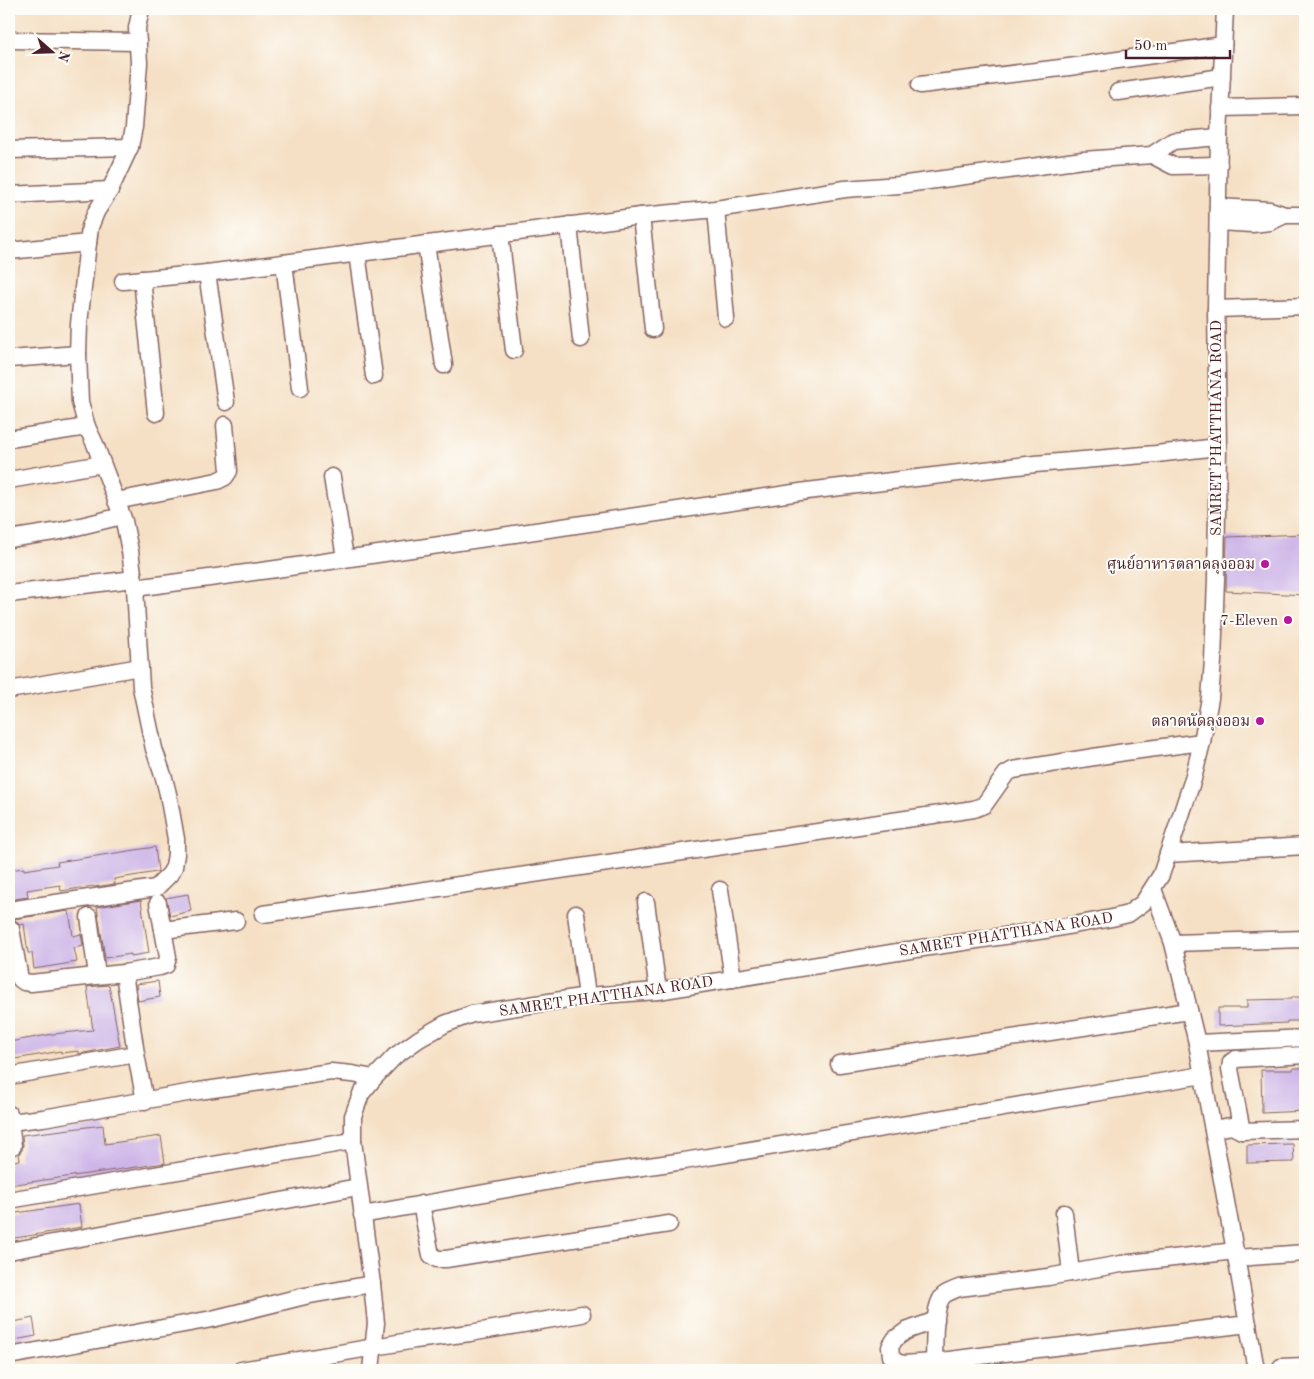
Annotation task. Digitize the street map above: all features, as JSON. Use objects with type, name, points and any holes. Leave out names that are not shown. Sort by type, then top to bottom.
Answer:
[{"type":"street","points":[[9,910],[156,888],[170,874],[174,867],[176,854],[176,839],[168,794],[154,749],[141,687],[135,583],[130,551],[119,508],[87,427],[80,402],[78,354],[80,314],[90,227],[130,147],[134,127],[139,64],[137,28],[142,9]]},
{"type":"street","name":"SAMRET PHATTHANA ROAD","points":[[371,1370],[376,1323],[358,1187],[353,1140],[353,1116],[362,1094],[395,1056],[445,1024],[472,1014],[587,996],[658,991],[1112,918],[1128,914],[1143,904],[1154,889],[1161,875],[1193,779],[1210,698],[1213,661],[1218,447],[1216,309],[1219,138],[1225,9]]},
{"type":"street","points":[[9,40],[138,42]]},
{"type":"street","points":[[920,85],[1069,67],[1223,45]]},
{"type":"street","points":[[1118,92],[1222,77]]},
{"type":"street","points":[[1220,108],[1305,106]]},
{"type":"street","points":[[124,281],[207,273],[641,216],[716,210],[845,189],[899,184],[1083,160],[1152,155],[1173,141],[1219,138]]},
{"type":"street","points":[[9,150],[130,147]]},
{"type":"street","points":[[1152,155],[1173,166],[1219,165]]},
{"type":"street","points":[[9,196],[110,190]]},
{"type":"street","points":[[716,210],[726,318]]},
{"type":"street","points":[[1218,215],[1252,224],[1270,222],[1285,215],[1305,215]]},
{"type":"street","points":[[641,216],[653,329]]},
{"type":"street","points":[[569,225],[581,339]]},
{"type":"street","points":[[500,234],[514,350]]},
{"type":"street","points":[[9,251],[88,243]]},
{"type":"street","points":[[426,244],[444,365]]},
{"type":"street","points":[[357,253],[374,376]]},
{"type":"street","points":[[284,263],[300,388]]},
{"type":"street","points":[[207,273],[226,402]]},
{"type":"street","points":[[142,279],[156,412]]},
{"type":"street","points":[[1216,309],[1305,306]]},
{"type":"street","points":[[9,359],[78,354]]},
{"type":"street","points":[[9,539],[60,531],[119,508],[217,481],[225,477],[229,471],[225,425]]},
{"type":"street","points":[[9,438],[87,427]]},
{"type":"street","points":[[9,594],[276,570],[345,558],[807,491],[1079,459],[1156,454],[1218,447]]},
{"type":"street","points":[[9,480],[102,464]]},
{"type":"street","points":[[332,477],[345,558]]},
{"type":"street","points":[[9,690],[140,667]]},
{"type":"street","points":[[263,914],[974,810],[984,805],[1006,774],[1013,770],[1202,742]]},
{"type":"street","points":[[1168,854],[1305,846]]},
{"type":"street","points":[[1154,889],[1173,943],[1197,1043],[1256,1370]]},
{"type":"street","points":[[720,890],[733,979]]},
{"type":"street","points":[[646,902],[658,991]]},
{"type":"street","points":[[11,928],[20,979],[24,982],[31,983],[160,968],[166,965],[168,957],[158,903]]},
{"type":"street","points":[[576,914],[587,996]]},
{"type":"street","points":[[89,917],[97,975]]},
{"type":"street","points":[[163,930],[236,921]]},
{"type":"street","points":[[1173,943],[1305,939]]},
{"type":"street","points":[[124,973],[136,1054],[146,1101]]},
{"type":"street","points":[[839,1064],[1190,1011]]},
{"type":"street","points":[[1197,1043],[1305,1038]]},
{"type":"street","points":[[9,1076],[136,1054]]},
{"type":"street","points":[[1242,1131],[1230,1069],[1231,1062],[1236,1059],[1305,1055]]},
{"type":"street","points":[[13,1146],[9,1118],[43,1118],[199,1091],[332,1072],[374,1078]]},
{"type":"street","points":[[362,1215],[579,1176],[684,1161],[1203,1075]]},
{"type":"street","points":[[1214,1135],[1232,1126],[1242,1131],[1305,1129]]},
{"type":"street","points":[[9,1200],[353,1140]]},
{"type":"street","points":[[9,1251],[358,1187]]},
{"type":"street","points":[[422,1204],[431,1255],[446,1259],[669,1224]]},
{"type":"street","points":[[1064,1213],[1071,1273]]},
{"type":"street","points":[[934,1362],[939,1302],[945,1294],[959,1288],[1071,1273],[1121,1264],[1236,1254],[1305,1253]]},
{"type":"street","points":[[9,1356],[212,1318],[305,1296],[372,1284]]},
{"type":"street","points":[[240,1370],[582,1314]]},
{"type":"street","points":[[936,1320],[906,1331],[895,1339],[890,1347],[891,1356],[896,1362],[903,1364],[934,1362],[1248,1324]]},
{"type":"street","points":[[1281,1367],[1305,1366]]},
{"type":"building","name":"ศูนย์อาหารตลาดลุงออม","points":[[1305,534],[1305,595],[1226,591],[1227,537]]},
{"type":"building","points":[[155,847],[157,872],[114,879],[115,884],[94,887],[61,891],[60,885],[27,890],[28,897],[9,900],[9,870],[24,868],[24,870],[58,865],[57,862]]},
{"type":"building","points":[[188,894],[191,911],[170,916],[166,898]]},
{"type":"building","points":[[141,900],[149,953],[105,958],[97,907]]},
{"type":"building","points":[[69,911],[73,936],[81,934],[83,946],[74,948],[77,962],[34,969],[32,953],[28,953],[24,924],[20,925],[13,919]]},
{"type":"building","points":[[158,981],[160,997],[138,1001],[136,984]]},
{"type":"building","points":[[109,985],[120,1046],[79,1054],[79,1051],[61,1053],[61,1051],[9,1060],[9,1042],[53,1034],[93,1030],[87,987]]},
{"type":"building","points":[[1292,997],[1305,997],[1305,1021],[1218,1026],[1218,1008],[1247,1008],[1247,1000],[1292,999]]},
{"type":"building","points":[[1293,1068],[1305,1068],[1305,1111],[1262,1113],[1261,1070],[1293,1070]]},
{"type":"building","points":[[103,1125],[105,1144],[161,1136],[165,1163],[9,1185],[9,1162],[20,1160],[19,1154],[23,1145],[22,1135]]},
{"type":"building","points":[[1293,1144],[1294,1162],[1247,1163],[1247,1145]]},
{"type":"building","points":[[79,1204],[82,1227],[9,1239],[9,1214]]},
{"type":"building","points":[[33,1318],[36,1336],[9,1341],[9,1323]]},
{"type":"place","name":"ศูนย์อาหารตลาดลุงออม","points":[[1265,564]]},
{"type":"place","name":"7-Eleven","points":[[1288,620]]},
{"type":"place","name":"ตลาดนัดลุงออม","points":[[1260,721]]}]
